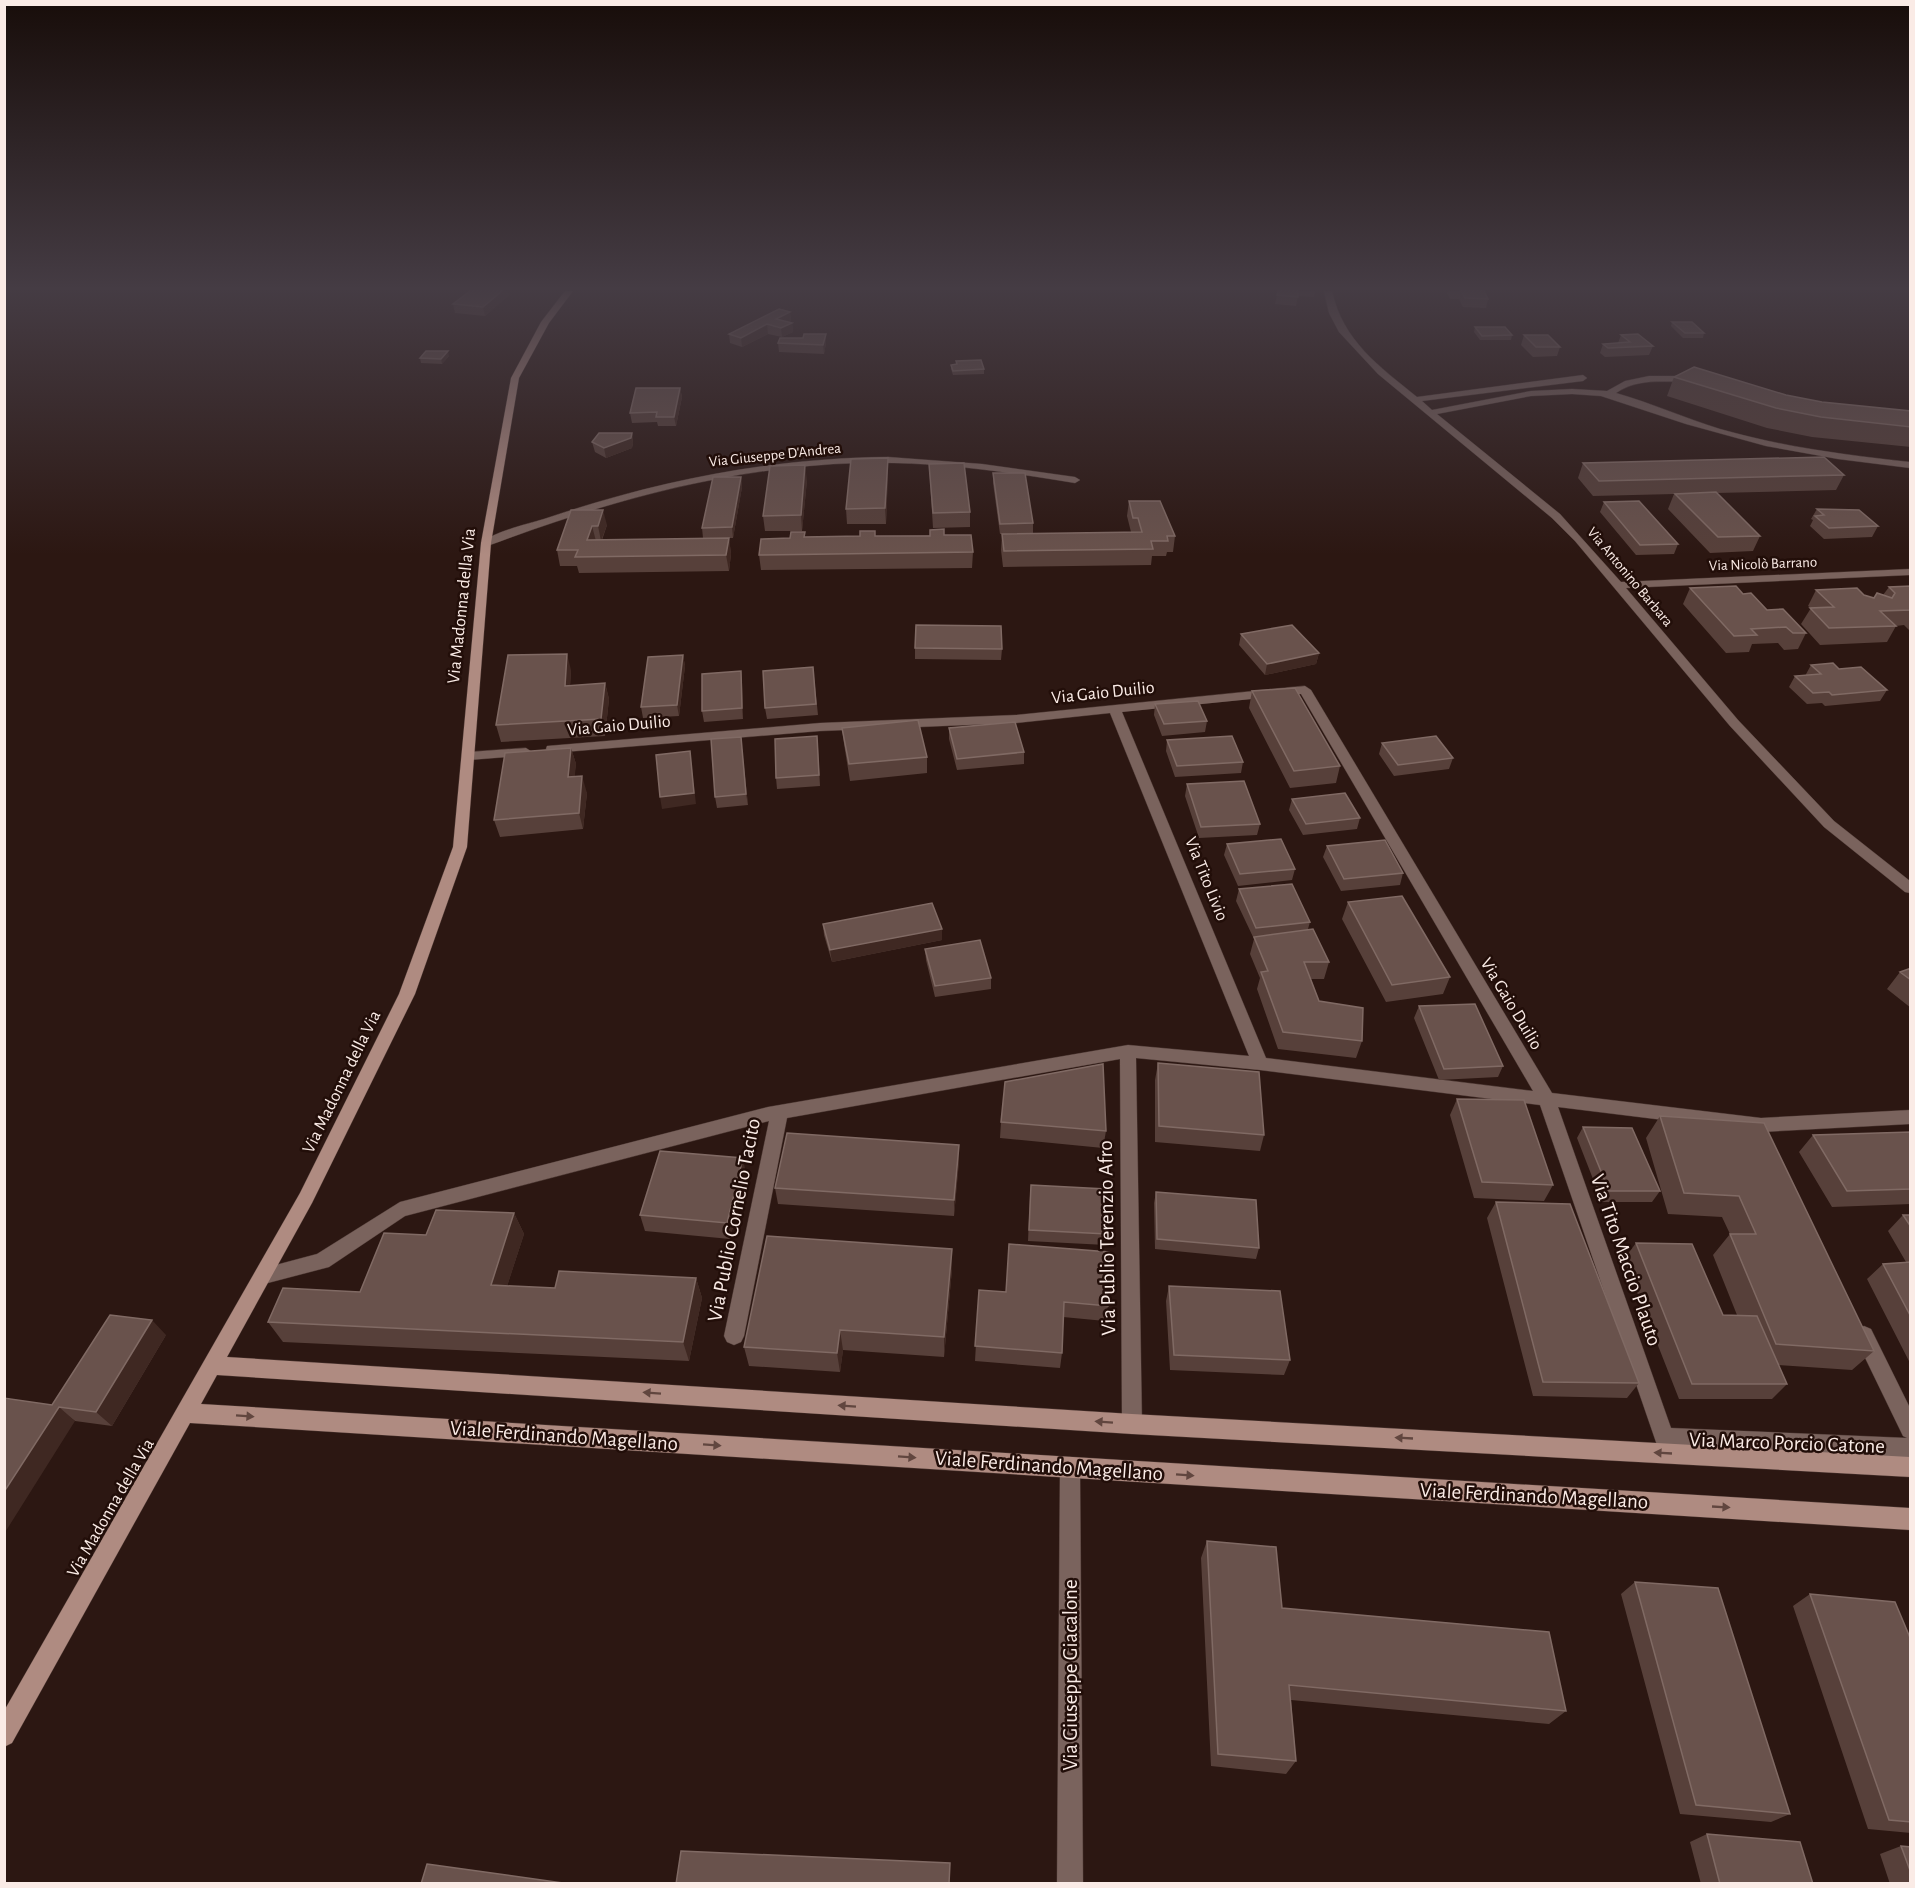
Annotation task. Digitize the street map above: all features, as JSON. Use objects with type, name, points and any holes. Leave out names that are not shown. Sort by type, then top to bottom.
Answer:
[{"type":"street","name":"Via Madonna della Via","points":[[4,1735],[264,1276],[306,1198],[406,994],[460,847],[486,543],[517,379]]},
{"type":"street","name":"Via Antonino Barbara","points":[[1390,379],[1556,516],[1734,723],[1828,824],[1911,888]]},
{"type":"street","points":[[1413,400],[1574,379]]},
{"type":"street","points":[[1609,394],[1621,384],[1645,379]]},
{"type":"street","points":[[1692,379],[1705,381]]},
{"type":"street","points":[[1430,413],[1461,405],[1544,393],[1571,391],[1609,394],[1743,438],[1834,456],[1911,465]]},
{"type":"street","name":"Via Giuseppe D'Andrea","points":[[486,543],[556,516],[654,488],[744,471],[826,462],[936,462],[1010,469],[1075,480]]},
{"type":"street","name":"Via Nicolò Barrano","points":[[1617,585],[1911,572]]},
{"type":"street","name":"Via Gaio Duilio","points":[[469,756],[820,727],[1016,719],[1305,690],[1546,1098]]},
{"type":"street","name":"Via Tito Livio","points":[[1115,710],[1260,1064]]},
{"type":"street","points":[[264,1276],[322,1261],[400,1210],[779,1113],[1128,1051],[1260,1064],[1761,1125],[1909,1119]]},
{"type":"street","name":"Via Publio Terenzio Afro","points":[[1128,1051],[1131,1424]]},
{"type":"street","name":"Via Tito Maccio Plauto","points":[[1546,1098],[1664,1438]]},
{"type":"street","name":"Via Publio Cornelio Tacito","points":[[734,1336],[779,1113]]},
{"type":"street","points":[[1761,1125],[1772,1146]]},
{"type":"street","points":[[1854,1314],[1911,1429]]},
{"type":"street","points":[[213,1365],[1131,1424],[1911,1467]]},
{"type":"street","name":"Viale Ferdinando Magellano","points":[[187,1413],[1911,1519]]},
{"type":"street","name":"Via Marco Porcio Catone","points":[[1664,1438],[1911,1448]]},
{"type":"street","name":"Via Giuseppe Giacalone","points":[[1070,1467],[1070,1884]]},
{"type":"building","points":[[1681,379],[1734,379],[1786,395],[1822,402],[1911,411],[1911,427],[1821,417],[1776,408]]},
{"type":"building","points":[[636,388],[680,388],[674,417],[656,417],[657,412],[630,413]]},
{"type":"building","points":[[599,433],[632,433],[631,438],[604,448],[592,442]]},
{"type":"building","points":[[1824,457],[1844,475],[1599,481],[1583,463]]},
{"type":"building","points":[[888,458],[885,508],[846,509],[851,459]]},
{"type":"building","points":[[964,463],[970,512],[933,513],[929,464]]},
{"type":"building","points":[[805,465],[801,515],[763,516],[770,466]]},
{"type":"building","points":[[993,473],[1025,473],[1033,523],[1000,524]]},
{"type":"building","points":[[713,477],[741,477],[732,527],[702,528]]},
{"type":"building","points":[[1716,492],[1760,536],[1718,537],[1675,494]]},
{"type":"building","points":[[1129,501],[1160,501],[1175,536],[1167,536],[1168,541],[1151,541],[1153,549],[1004,551],[1002,534],[1142,532],[1138,518],[1133,518]]},
{"type":"building","points":[[1639,501],[1678,544],[1640,545],[1604,502]]},
{"type":"building","points":[[1817,509],[1859,510],[1878,526],[1829,528],[1815,516],[1824,515]]},
{"type":"building","points":[[571,510],[603,510],[598,526],[592,526],[587,540],[729,538],[726,555],[575,557],[578,550],[557,550]]},
{"type":"building","points":[[944,529],[944,535],[971,535],[973,552],[759,555],[761,539],[790,538],[791,532],[805,532],[804,537],[860,536],[860,531],[875,531],[875,536],[930,536],[930,530]]},
{"type":"building","points":[[1736,586],[1743,594],[1751,593],[1767,610],[1783,609],[1806,633],[1793,633],[1786,627],[1751,629],[1757,635],[1734,636],[1690,588]]},
{"type":"building","points":[[1911,586],[1911,610],[1880,611],[1896,626],[1829,628],[1810,608],[1834,607],[1816,590],[1857,588],[1864,595],[1874,598],[1877,593],[1892,598],[1895,593],[1889,587]]},
{"type":"building","points":[[916,625],[1001,626],[1002,649],[915,648]]},
{"type":"building","points":[[1292,625],[1319,653],[1267,664],[1241,634]]},
{"type":"building","points":[[567,654],[565,686],[605,683],[601,719],[496,725],[508,655]]},
{"type":"building","points":[[683,655],[677,705],[641,707],[648,657]]},
{"type":"building","points":[[1833,663],[1839,669],[1861,667],[1887,690],[1832,695],[1829,692],[1813,693],[1795,676],[1821,674],[1811,665]]},
{"type":"building","points":[[813,667],[816,704],[765,708],[763,671]]},
{"type":"building","points":[[741,671],[742,708],[702,711],[702,674]]},
{"type":"building","points":[[1295,688],[1340,766],[1294,771],[1252,691]]},
{"type":"building","points":[[1198,701],[1207,721],[1164,724],[1155,704]]},
{"type":"building","points":[[918,720],[927,757],[849,764],[842,728]]},
{"type":"building","points":[[1015,722],[1024,752],[957,759],[949,728]]},
{"type":"building","points":[[817,736],[819,775],[776,778],[775,739]]},
{"type":"building","points":[[1232,736],[1243,762],[1177,766],[1167,740]]},
{"type":"building","points":[[1436,736],[1453,758],[1398,765],[1382,743]]},
{"type":"building","points":[[741,737],[746,794],[715,797],[711,739]]},
{"type":"building","points":[[571,748],[568,777],[582,776],[579,813],[494,820],[505,753]]},
{"type":"building","points":[[690,751],[694,793],[660,797],[656,755]]},
{"type":"building","points":[[1244,781],[1260,824],[1201,827],[1187,784]]},
{"type":"building","points":[[1345,793],[1360,818],[1306,824],[1292,799]]},
{"type":"building","points":[[1281,839],[1295,869],[1240,874],[1227,844]]},
{"type":"building","points":[[1385,840],[1403,873],[1344,879],[1327,846]]},
{"type":"building","points":[[1292,884],[1310,922],[1256,928],[1239,889]]},
{"type":"building","points":[[1402,896],[1450,977],[1392,985],[1348,902]]},
{"type":"building","points":[[932,903],[942,929],[830,950],[823,924]]},
{"type":"building","points":[[1313,929],[1329,962],[1304,962],[1319,1001],[1363,1008],[1362,1041],[1283,1032],[1261,972],[1268,971],[1254,937]]},
{"type":"building","points":[[980,940],[991,978],[935,986],[925,949]]},
{"type":"building","points":[[1911,968],[1911,980],[1900,972]]},
{"type":"building","points":[[1475,1004],[1503,1066],[1444,1069],[1419,1006]]},
{"type":"building","points":[[1158,1063],[1259,1072],[1264,1135],[1159,1126]]},
{"type":"building","points":[[1103,1064],[1106,1131],[1001,1122],[1005,1082]]},
{"type":"building","points":[[1457,1099],[1524,1100],[1553,1185],[1482,1182]]},
{"type":"building","points":[[1660,1116],[1764,1123],[1874,1351],[1776,1344],[1730,1234],[1756,1234],[1739,1196],[1684,1193]]},
{"type":"building","points":[[1583,1127],[1632,1128],[1660,1191],[1609,1191]]},
{"type":"building","points":[[1911,1132],[1911,1189],[1847,1191],[1813,1135]]},
{"type":"building","points":[[787,1133],[959,1145],[954,1200],[775,1188]]},
{"type":"building","points":[[660,1151],[743,1158],[727,1223],[640,1215]]},
{"type":"building","points":[[1031,1185],[1106,1189],[1107,1234],[1029,1230]]},
{"type":"building","points":[[1156,1192],[1256,1200],[1259,1248],[1157,1239]]},
{"type":"building","points":[[1496,1202],[1570,1204],[1639,1383],[1543,1382]]},
{"type":"building","points":[[436,1210],[514,1213],[491,1285],[555,1288],[559,1271],[696,1278],[683,1342],[268,1322],[283,1288],[360,1292],[384,1233],[426,1235]]},
{"type":"building","points":[[1903,1215],[1911,1215],[1911,1227]]},
{"type":"building","points":[[767,1236],[952,1249],[944,1337],[840,1330],[837,1353],[744,1347]]},
{"type":"building","points":[[1636,1243],[1692,1244],[1723,1315],[1757,1316],[1787,1384],[1692,1384]]},
{"type":"building","points":[[1009,1244],[1109,1252],[1108,1306],[1064,1302],[1062,1353],[975,1346],[979,1290],[1006,1292]]},
{"type":"building","points":[[1911,1262],[1911,1317],[1883,1264]]},
{"type":"building","points":[[1169,1286],[1280,1291],[1290,1360],[1174,1355]]},
{"type":"building","points":[[110,1315],[152,1320],[96,1412],[59,1407],[4,1492],[4,1398],[52,1405]]},
{"type":"building","points":[[1207,1541],[1276,1547],[1282,1608],[1549,1632],[1566,1711],[1289,1685],[1296,1761],[1218,1754]]},
{"type":"building","points":[[1635,1582],[1718,1588],[1790,1814],[1696,1805]]},
{"type":"building","points":[[1810,1594],[1895,1602],[1911,1640],[1911,1822],[1889,1820]]},
{"type":"building","points":[[1707,1834],[1800,1842],[1813,1884],[1720,1884]]},
{"type":"building","points":[[1901,1846],[1911,1847],[1911,1873]]},
{"type":"building","points":[[681,1851],[950,1863],[949,1884],[676,1884]]},
{"type":"building","points":[[427,1864],[570,1884],[421,1884]]}]
